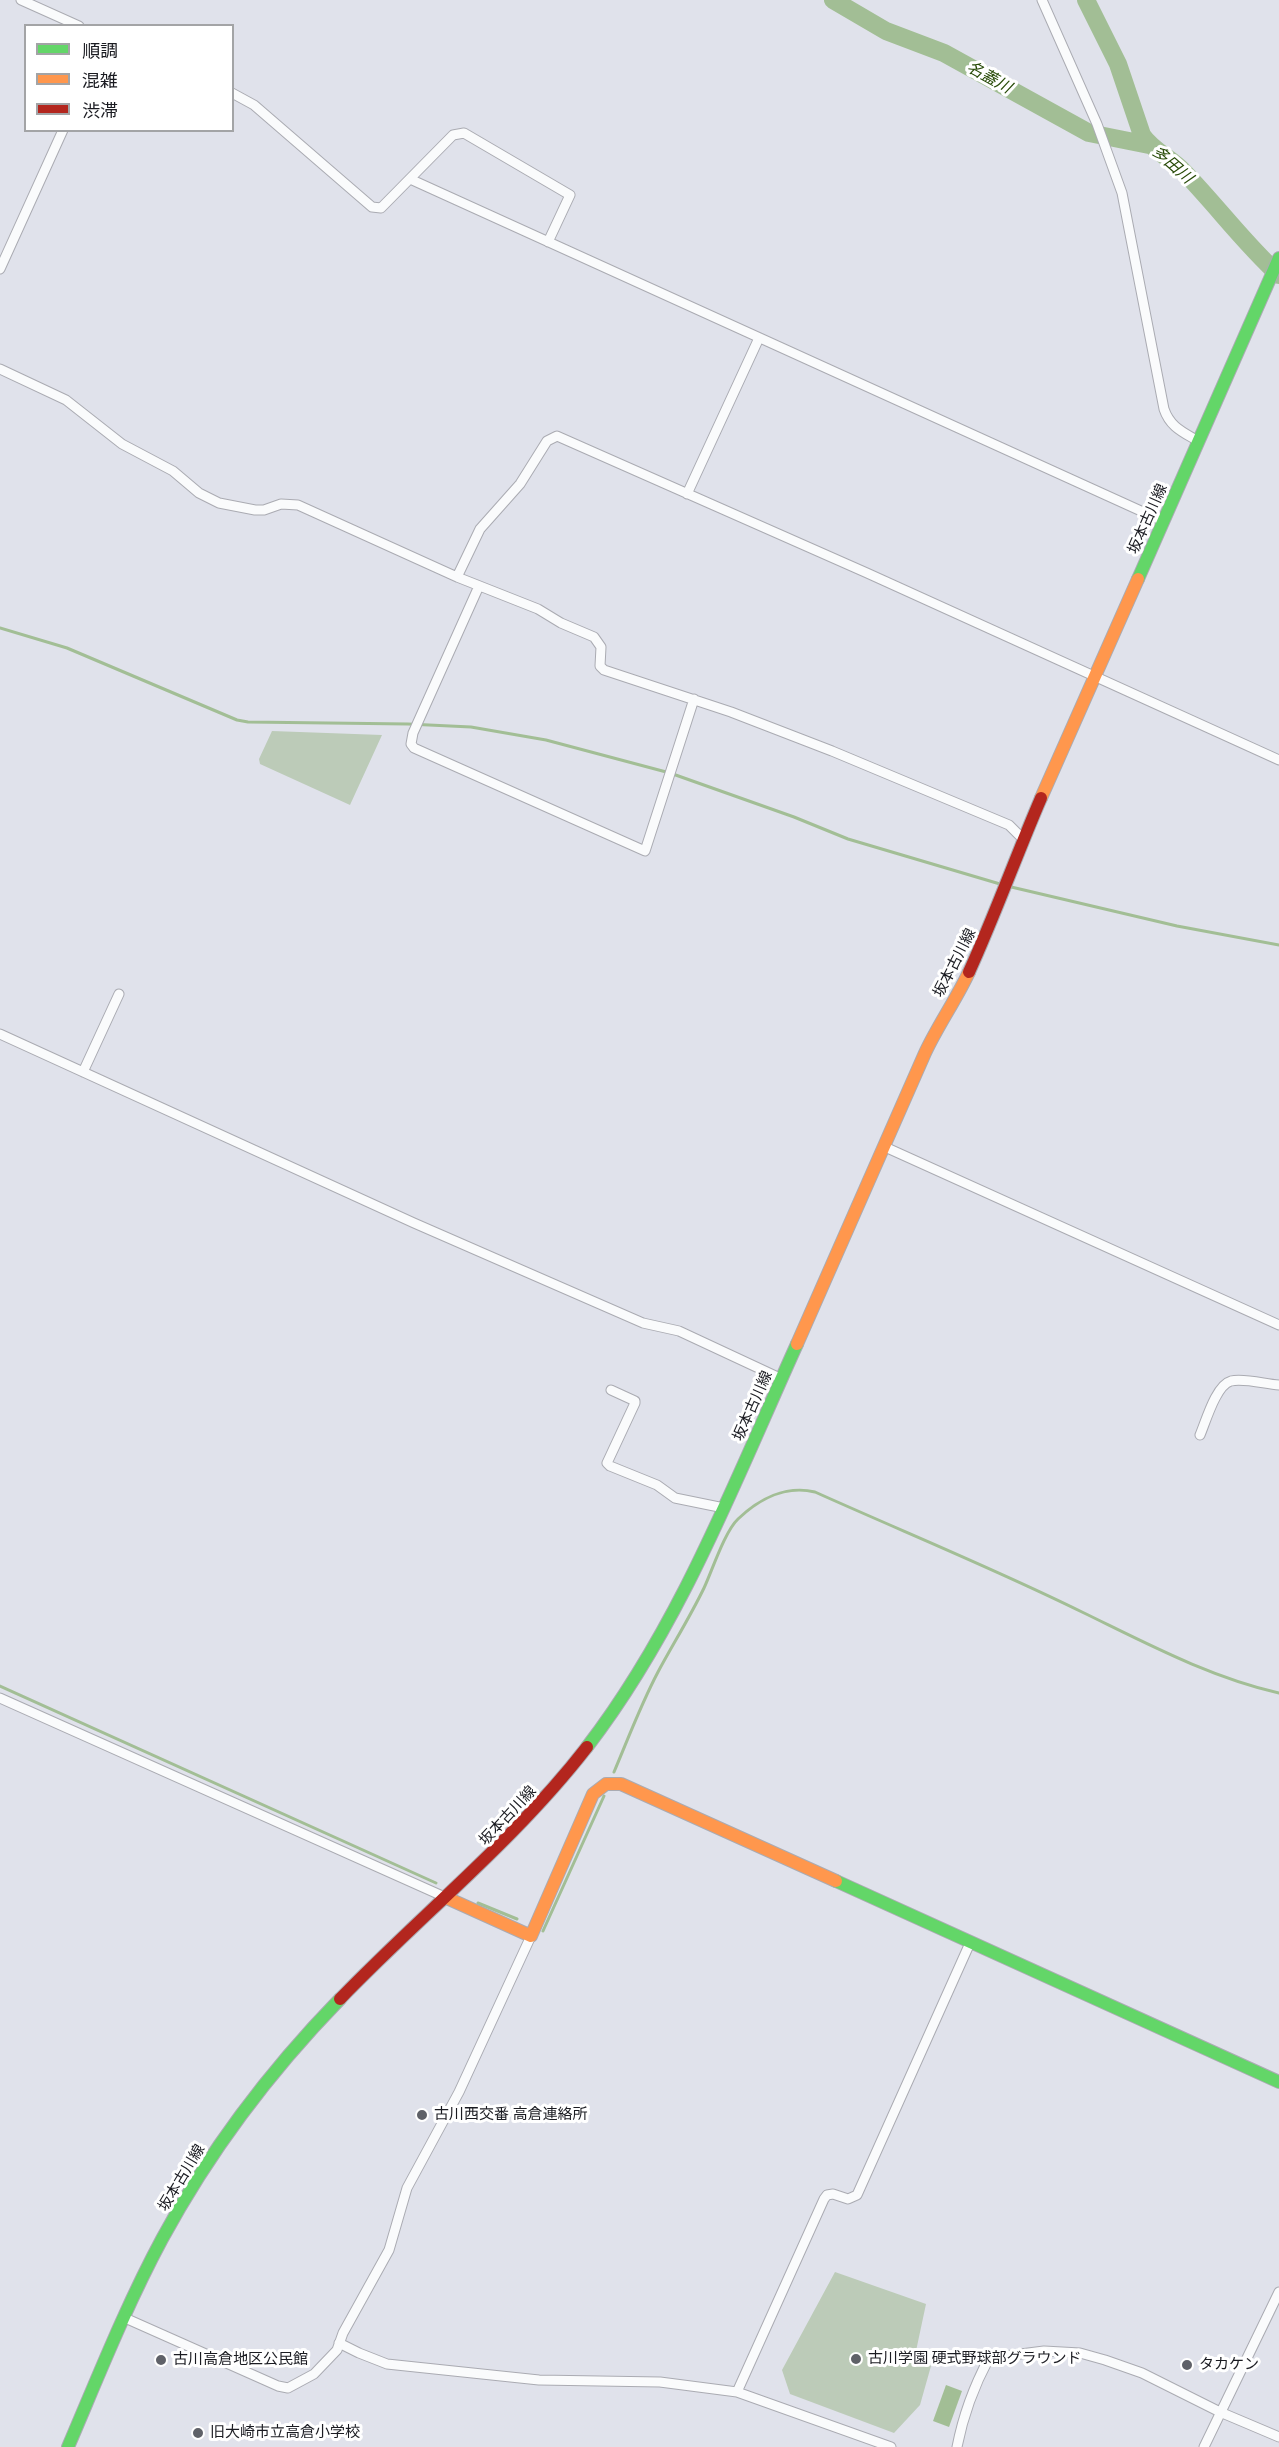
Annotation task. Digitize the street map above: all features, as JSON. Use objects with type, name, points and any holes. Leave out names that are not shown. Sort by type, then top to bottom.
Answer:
[{"type":"main road","name":"坂本古川線","points":[[68,2447],[146,2272],[188,2195],[237,2118],[307,2034],[521,1826],[590,1745],[676,1608],[782,1379],[925,1053],[941,1020],[961,990],[1002,895],[1023,839],[1279,258]]},
{"type":"main road","points":[[447,1898],[531,1936],[593,1794],[606,1784],[621,1784],[1279,2082]]},
{"type":"street","points":[[21,0],[75,24]]},
{"type":"street","points":[[1042,0],[1096,124],[1122,193],[1167,418],[1176,428],[1198,441]]},
{"type":"street","points":[[234,94],[254,105],[372,207],[381,208],[453,135],[464,132],[570,195],[548,242]]},
{"type":"street","points":[[0,269],[62,132]]},
{"type":"street","points":[[410,179],[1163,522]]},
{"type":"street","points":[[687,494],[759,338]]},
{"type":"street","points":[[0,369],[66,400],[122,444],[173,471],[200,492],[219,503],[255,510],[264,510],[281,504],[298,505],[457,577],[538,609],[561,623],[594,637],[601,647],[600,666],[604,670],[694,699],[832,751],[1009,825],[1023,839]]},
{"type":"street","points":[[457,577],[480,530],[520,484],[551,437],[557,436],[1279,760]]},
{"type":"street","points":[[479,586],[419,719],[411,744],[414,748],[645,851],[694,699]]},
{"type":"street","points":[[83,1072],[118,994]]},
{"type":"street","points":[[0,1034],[621,1314],[643,1323],[679,1331],[782,1379]]},
{"type":"street","points":[[885,1147],[1279,1325]]},
{"type":"street","points":[[1200,1435],[1224,1385],[1232,1381],[1279,1385]]},
{"type":"street","points":[[611,1390],[636,1403],[607,1463],[657,1485],[675,1498],[723,1508]]},
{"type":"street","points":[[0,1698],[447,1898]]},
{"type":"street","points":[[125,2318],[278,2386],[288,2388],[314,2374],[337,2350],[389,2250],[407,2188],[459,2092],[531,1936]]},
{"type":"street","points":[[737,2392],[824,2199],[827,2195],[833,2194],[848,2199],[857,2195],[970,1943]]},
{"type":"street","points":[[1204,2447],[1279,2292]]},
{"type":"street","points":[[339,2343],[359,2354],[387,2364],[539,2380],[660,2382],[737,2392],[891,2447]]},
{"type":"street","points":[[957,2447],[961,2426],[988,2358],[1044,2351],[1068,2352],[1116,2363],[1279,2438]]},
{"type":"shaded area","points":[[272,731],[382,735],[350,805],[260,764],[259,759]]},
{"type":"shaded area","name":"古川学園 硬式野球部グラウンド","points":[[835,2272],[926,2304],[916,2351],[931,2366],[920,2405],[894,2433],[790,2394],[782,2370]]},
{"type":"shaded area","points":[[946,2385],[962,2391],[949,2427],[933,2421]]},
{"type":"waterway","name":"名蓋川","points":[[833,0],[886,31],[944,53],[1089,133],[1149,145]]},
{"type":"waterway","name":"多田川","points":[[1086,0],[1118,64],[1142,135],[1151,146],[1184,172],[1279,275]]},
{"type":"waterway","points":[[0,628],[67,648],[237,720],[471,727],[546,740],[670,773],[794,817],[848,839],[1000,884]]},
{"type":"waterway","points":[[1007,886],[1177,926],[1279,945]]},
{"type":"waterway","points":[[614,1772],[652,1684],[699,1599],[733,1525],[755,1505],[774,1495],[794,1490],[815,1492],[1016,1581],[1203,1669],[1279,1693]]},
{"type":"waterway","points":[[0,1686],[436,1883]]},
{"type":"waterway","points":[[543,1931],[604,1796]]},
{"type":"waterway","points":[[478,1903],[517,1919]]},
{"type":"traffic: fast","points":[[1138,579],[1279,258]]},
{"type":"traffic: fast","points":[[587,1747],[620,1701],[678,1602],[728,1500],[797,1344]]},
{"type":"traffic: fast","points":[[836,1881],[1279,2082]]},
{"type":"traffic: fast","points":[[68,2447],[136,2290],[162,2239],[200,2174],[243,2113],[289,2054],[340,1999]]},
{"type":"traffic: slow","points":[[1041,798],[1138,579]]},
{"type":"traffic: slow","points":[[797,1344],[925,1053],[969,972]]},
{"type":"traffic: slow","points":[[447,1898],[531,1936],[593,1794],[606,1784],[621,1784],[836,1881]]},
{"type":"traffic: jam","points":[[969,972],[1041,798]]},
{"type":"traffic: jam","points":[[340,1999],[530,1814],[587,1747]]},
{"type":"place","name":"古川西交番 高倉連絡所","points":[[422,2115]]},
{"type":"place","name":"古川学園 硬式野球部グラウンド","points":[[856,2359]]},
{"type":"place","name":"古川高倉地区公民館","points":[[161,2360]]},
{"type":"place","name":"タカケン","points":[[1187,2365]]},
{"type":"place","name":"旧大崎市立高倉小学校","points":[[198,2433]]}]
